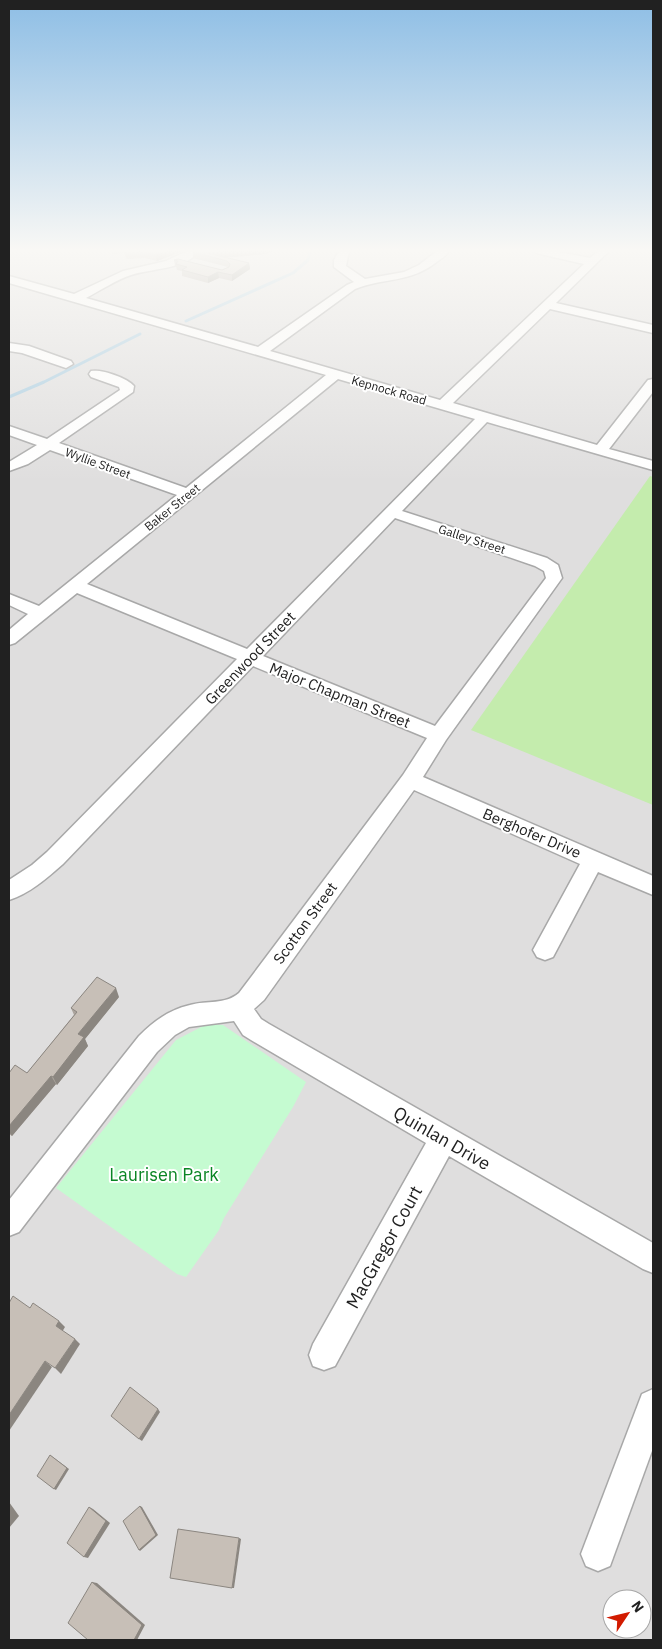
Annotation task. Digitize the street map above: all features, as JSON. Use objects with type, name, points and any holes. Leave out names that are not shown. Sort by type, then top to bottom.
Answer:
[{"type":"street","name":"Kepnock Road","points":[[178,328],[653,466]]},
{"type":"street","points":[[260,352],[294,328]]},
{"type":"street","points":[[442,405],[525,328]]},
{"type":"street","points":[[9,347],[66,364]]},
{"type":"street","points":[[10,469],[123,394],[130,386],[96,374]]},
{"type":"street","name":"Baker Street","points":[[9,639],[336,374]]},
{"type":"street","points":[[600,451],[653,383]]},
{"type":"street","name":"Greenwood Street","points":[[9,891],[40,871],[55,858],[484,417]]},
{"type":"street","name":"Wyllie Street","points":[[9,430],[188,494]]},
{"type":"street","name":"Galley Street","points":[[391,512],[541,562],[552,568]]},
{"type":"street","name":"Scotton Street","points":[[239,1007],[255,992],[410,780],[439,735],[552,582],[554,573],[552,568]]},
{"type":"street","name":"Major Chapman Street","points":[[76,586],[439,735]]},
{"type":"street","points":[[9,599],[41,613]]},
{"type":"street","name":"Berghofer Drive","points":[[410,780],[653,886]]},
{"type":"street","points":[[545,950],[593,860]]},
{"type":"street","points":[[9,1222],[148,1044],[160,1032],[174,1022],[188,1016],[215,1011],[230,1011],[239,1007]]},
{"type":"street","name":"Quinlan Drive","points":[[239,1007],[252,1027],[653,1259]]},
{"type":"street","name":"MacGregor Court","points":[[324,1355],[443,1139]]},
{"type":"street","points":[[598,1554],[653,1405]]},
{"type":"shaded area","points":[[9,328],[653,328],[653,1640],[9,1640]]},
{"type":"green space","points":[[650,476],[653,477],[653,805],[471,730]]},
{"type":"green space","name":"Laurisen Park","points":[[207,1024],[223,1025],[306,1082],[293,1107],[224,1218],[219,1230],[186,1277],[177,1274],[56,1188],[176,1040]]},
{"type":"building","points":[[97,977],[116,988],[78,1034],[84,1037],[53,1077],[51,1076],[9,1126],[9,1073],[15,1065],[27,1073],[77,1012],[71,1008]]},
{"type":"building","points":[[13,1296],[30,1308],[33,1303],[59,1321],[56,1326],[75,1339],[55,1368],[45,1361],[9,1415],[9,1303]]},
{"type":"building","points":[[130,1387],[158,1409],[139,1439],[111,1416]]},
{"type":"building","points":[[50,1455],[67,1468],[54,1489],[37,1476]]},
{"type":"building","points":[[140,1506],[156,1535],[139,1550],[123,1521]]},
{"type":"building","points":[[89,1507],[106,1521],[84,1557],[67,1543]]},
{"type":"building","points":[[178,1529],[239,1538],[232,1588],[170,1578]]},
{"type":"building","points":[[92,1582],[142,1625],[134,1640],[88,1640],[68,1623]]},
{"type":"waterway","points":[[9,397],[44,382],[140,334]]}]
